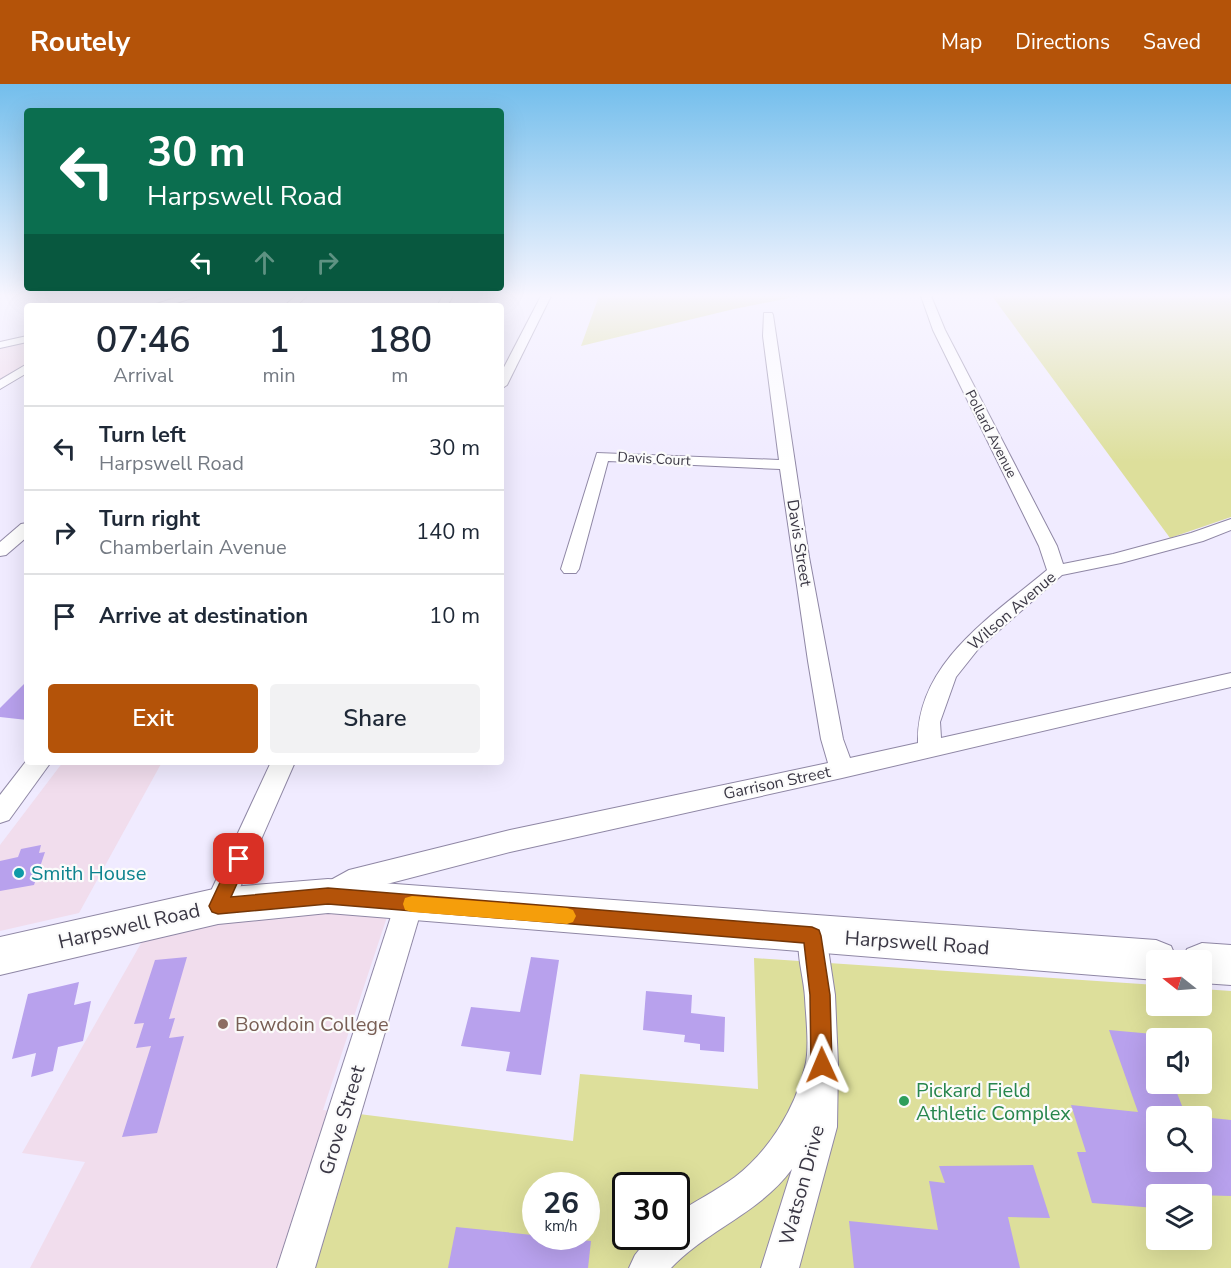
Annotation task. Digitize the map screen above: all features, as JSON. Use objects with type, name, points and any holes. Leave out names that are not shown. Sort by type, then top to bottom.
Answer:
[{"type":"main road","name":"Harpswell Road","points":[[0,956],[218,906],[328,896],[812,936],[1146,959]]},
{"type":"main road","points":[[1212,964],[1231,965]]},
{"type":"street","points":[[504,379],[518,351]]},
{"type":"street","name":"Davis Street","points":[[770,351],[820,672],[832,739],[842,769]]},
{"type":"street","name":"Pollard Avenue","points":[[950,351],[1048,546],[1056,571]]},
{"type":"street","points":[[0,385],[24,370]]},
{"type":"street","name":"Davis Court","points":[[570,569],[602,456],[786,465]]},
{"type":"street","name":"Wilson Avenue","points":[[930,748],[929,722],[946,675],[972,643],[1056,571],[1115,559],[1197,537],[1231,524]]},
{"type":"street","points":[[0,551],[24,531]]},
{"type":"street","name":"Garrison Street","points":[[328,896],[349,882],[480,848],[842,769],[1231,680]]},
{"type":"street","points":[[0,813],[37,765]]},
{"type":"street","points":[[218,906],[282,765]]},
{"type":"street","name":"Grove Street","points":[[296,1268],[409,904]]},
{"type":"street","name":"Watson Drive","points":[[780,1268],[809,1172],[820,1126],[822,1065],[820,995],[812,936]]},
{"type":"street","name":"Watson Drive","points":[[648,1268],[657,1254],[674,1238],[750,1187],[773,1163],[793,1139],[805,1116],[822,1065]]},
{"type":"shaded area","points":[[0,351],[24,351],[24,368],[0,383]]},
{"type":"shaded area","points":[[61,765],[160,765],[79,913],[0,931],[0,845]]},
{"type":"shaded area","name":"Bowdoin College","points":[[301,911],[388,914],[323,1110],[359,1114],[313,1268],[30,1268],[85,1162],[22,1153],[144,938],[208,925]]},
{"type":"green space","points":[[1033,351],[1231,351],[1231,517],[1170,538]]},
{"type":"green space","name":"Pickard Field Athletic Complex","points":[[754,958],[1146,984],[1146,1016],[1212,1016],[1212,990],[1231,991],[1231,1268],[313,1268],[359,1114],[573,1141],[580,1074],[758,1089]]},
{"type":"building","points":[[24,684],[24,720],[0,717],[0,708]]},
{"type":"building","name":"Smith House","points":[[41,845],[39,853],[45,852],[34,885],[0,891],[0,861],[18,857],[21,849]]},
{"type":"building","points":[[187,957],[169,1019],[175,1018],[169,1038],[184,1036],[157,1133],[122,1137],[151,1046],[136,1048],[144,1023],[134,1024],[155,960]]},
{"type":"building","points":[[531,957],[559,960],[541,1075],[506,1071],[510,1052],[461,1046],[471,1007],[520,1012]]},
{"type":"building","points":[[79,982],[74,1005],[91,1001],[83,1041],[58,1047],[53,1071],[31,1077],[36,1053],[12,1059],[28,994]]},
{"type":"building","points":[[646,991],[692,995],[691,1013],[725,1017],[724,1052],[700,1050],[700,1044],[684,1042],[685,1035],[643,1030]]},
{"type":"building","points":[[1109,1030],[1146,1033],[1146,1094],[1177,1094],[1182,1106],[1146,1106],[1146,1172],[1212,1172],[1212,1118],[1231,1120],[1231,1196],[1212,1195],[1212,1184],[1146,1184],[1146,1207],[1092,1203],[1077,1152],[1086,1152],[1071,1105],[1138,1112]]},
{"type":"building","points":[[1033,1165],[1050,1218],[1008,1217],[1020,1268],[854,1268],[849,1221],[938,1230],[929,1181],[945,1183],[939,1166]]},
{"type":"building","points":[[456,1227],[522,1234],[522,1250],[590,1250],[588,1268],[448,1268]]},
{"type":"slow traffic","points":[[412,904],[567,916]]},
{"type":"place","name":"Smith House","points":[[19,873]]},
{"type":"place","name":"Bowdoin College","points":[[223,1024]]},
{"type":"place","name":"Pickard Field Athletic Complex","points":[[904,1101]]},
{"type":"route","points":[[239,859],[218,906],[328,896],[812,936],[820,995],[822,1065]]}]
